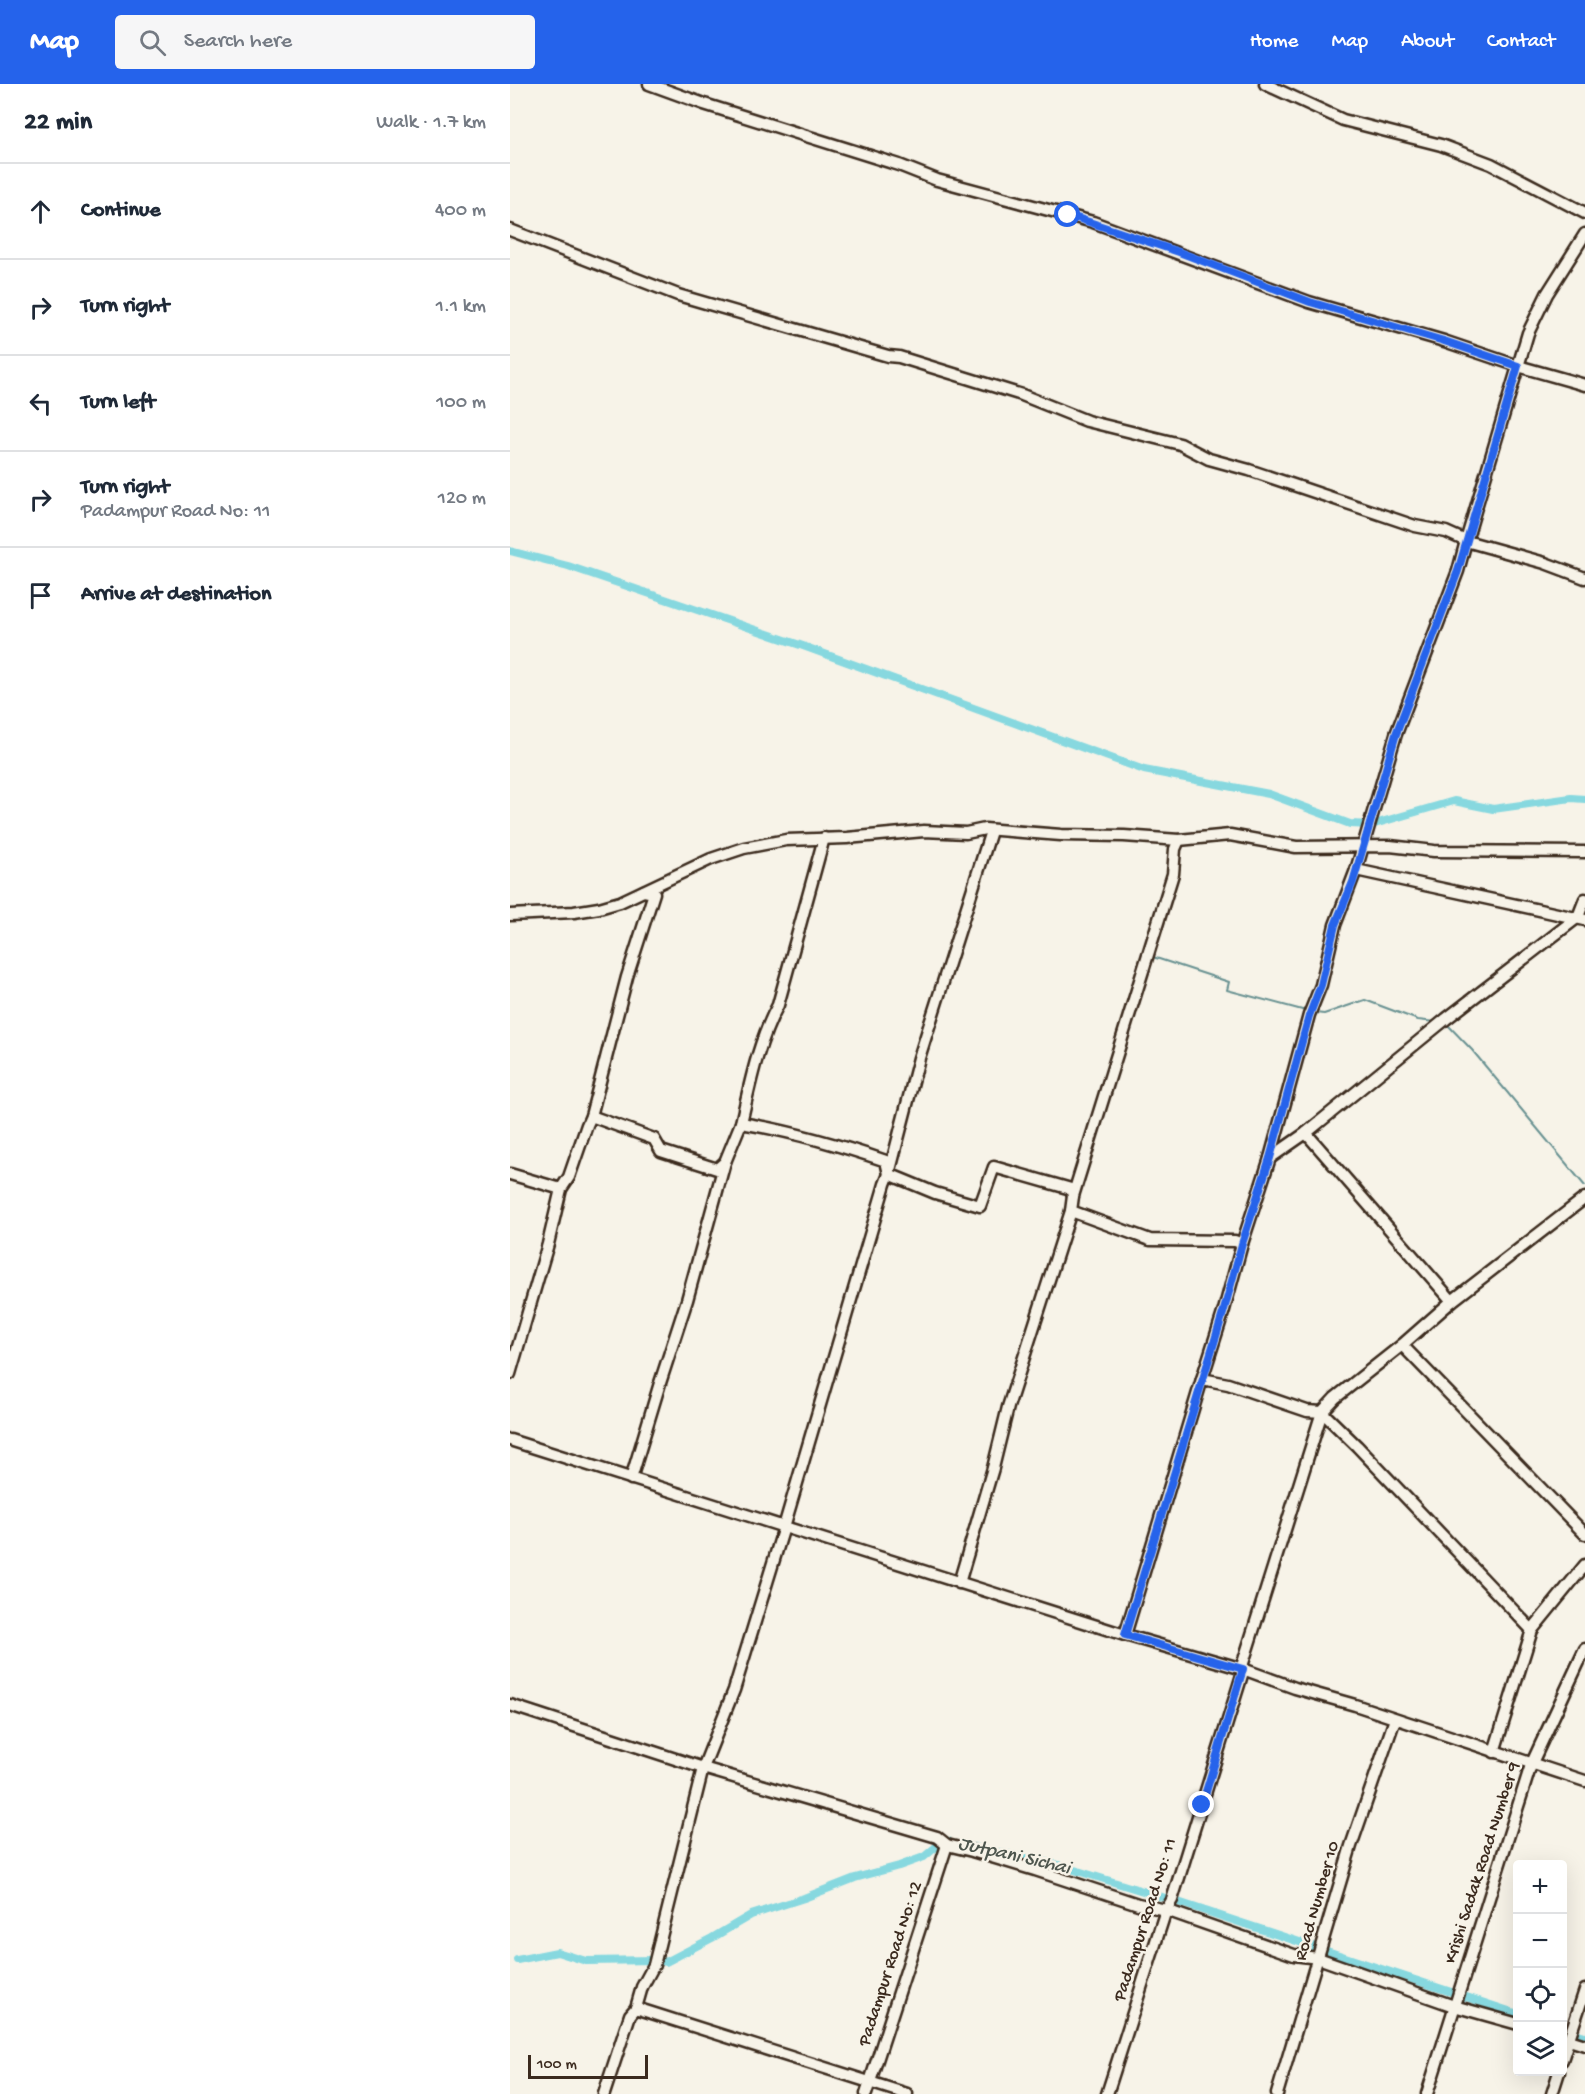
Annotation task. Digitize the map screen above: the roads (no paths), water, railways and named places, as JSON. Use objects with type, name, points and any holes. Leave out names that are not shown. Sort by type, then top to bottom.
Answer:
[{"type":"street","points":[[649,84],[704,104],[899,165],[937,180],[1093,222],[1310,302],[1585,385]]},
{"type":"street","points":[[1265,84],[1343,120],[1441,145],[1491,164],[1585,213]]},
{"type":"street","points":[[510,230],[678,295],[778,322],[888,356],[899,357],[1022,395],[1087,421],[1180,444],[1209,459],[1249,470],[1415,526],[1446,532],[1466,541],[1545,563],[1585,578]]},
{"type":"street","points":[[1125,1635],[1270,1158],[1313,1002],[1321,985],[1335,925],[1355,875],[1396,734],[1458,571],[1528,333],[1547,294],[1585,234]]},
{"type":"street","points":[[510,915],[599,908],[620,902],[711,859],[744,848],[786,840],[847,838],[924,831],[966,833],[985,829],[1179,840],[1230,835],[1296,847],[1363,849],[1390,846],[1434,851],[1585,852]]},
{"type":"street","points":[[604,2094],[630,2015],[636,2008],[642,1988],[656,1960],[703,1768],[734,1690],[889,1174],[919,1058],[991,831]]},
{"type":"street","points":[[631,1479],[687,1300],[725,1162],[741,1123],[751,1079],[769,1022],[778,1005],[824,838]]},
{"type":"street","points":[[959,1583],[993,1468],[1008,1407],[1071,1211],[1173,874],[1175,849],[1179,840]]},
{"type":"street","points":[[1355,875],[1379,877],[1581,918]]},
{"type":"street","points":[[510,1374],[548,1244],[561,1189],[569,1177],[591,1116],[627,976],[654,893],[644,891]]},
{"type":"street","points":[[1270,1158],[1306,1133],[1446,1019],[1581,918],[1585,899]]},
{"type":"street","points":[[591,1116],[654,1139],[661,1151],[672,1155],[717,1169],[725,1162]]},
{"type":"street","points":[[741,1123],[765,1127],[886,1161],[889,1174]]},
{"type":"street","points":[[1306,1133],[1452,1301]]},
{"type":"street","points":[[889,1174],[935,1193],[980,1206],[994,1167],[1071,1189],[1074,1196]]},
{"type":"street","points":[[510,1174],[561,1189]]},
{"type":"street","points":[[1322,1412],[1335,1398],[1402,1345],[1452,1301],[1585,1198]]},
{"type":"street","points":[[1071,1211],[1150,1240],[1235,1241],[1242,1244]]},
{"type":"street","points":[[1402,1345],[1585,1534]]},
{"type":"street","points":[[1202,1379],[1228,1384],[1307,1411],[1322,1412],[1532,1630]]},
{"type":"street","name":"Padampur Road No: 11","points":[[1107,2094],[1166,1911],[1172,1900],[1322,1412]]},
{"type":"street","points":[[510,1440],[1125,1635],[1243,1669],[1585,1781]]},
{"type":"street","points":[[1494,1752],[1532,1630],[1585,1565]]},
{"type":"street","name":"Krishi Sadak Road Number 9","points":[[1427,2094],[1531,1765],[1585,1649]]},
{"type":"street","points":[[510,1705],[703,1768],[937,1837],[947,1845],[1166,1911],[1294,1955],[1318,1958],[1454,2006],[1513,2023]]},
{"type":"street","name":"Road Number 10","points":[[1277,2094],[1351,1846],[1395,1719]]},
{"type":"street","name":"Padampur Road No: 12","points":[[866,2094],[947,1845]]},
{"type":"street","points":[[1567,2036],[1585,1990]]},
{"type":"street","points":[[636,2008],[907,2094]]},
{"type":"street","points":[[1567,2039],[1585,2045]]},
{"type":"street","points":[[1552,2094],[1558,2076]]},
{"type":"waterway","points":[[510,551],[568,566],[803,646],[1144,770],[1269,794],[1350,824],[1371,825],[1454,801],[1493,809],[1571,798],[1585,799]]},
{"type":"waterway","points":[[1153,957],[1229,982],[1227,990],[1306,1011]]},
{"type":"waterway","points":[[1315,1013],[1324,1014],[1365,1000],[1418,1020],[1435,1022]]},
{"type":"waterway","points":[[1446,1023],[1472,1050],[1585,1186]]},
{"type":"waterway","name":"Jutpani Sichai","points":[[517,1960],[557,1952],[586,1961],[656,1960],[666,1962],[751,1915],[855,1878],[924,1857],[944,1840],[948,1841]]},
{"type":"waterway","name":"Jutpani Sichai","points":[[973,1847],[1055,1864],[1172,1900],[1513,2012]]},
{"type":"waterway","name":"Jutpani Sichai","points":[[1567,2031],[1585,2036]]}]
